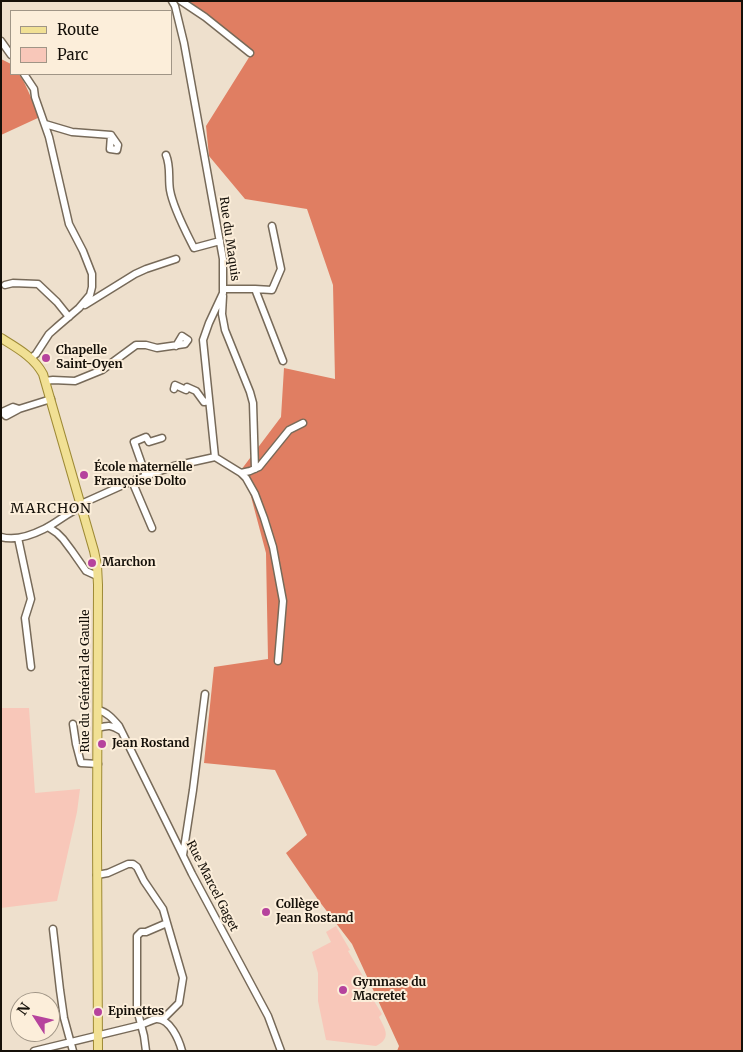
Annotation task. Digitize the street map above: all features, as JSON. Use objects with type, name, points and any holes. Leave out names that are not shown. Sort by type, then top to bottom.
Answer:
[{"type":"main road","name":"Rue du Général de Gaulle","points":[[1,338],[31,358],[40,369],[46,381],[94,551],[97,576],[98,1051]]},
{"type":"street","name":"Rue du Maquis","points":[[172,1],[184,42],[222,259],[223,291],[203,340],[215,457]]},
{"type":"street","points":[[181,1],[205,17],[250,53]]},
{"type":"street","points":[[1,41],[10,54]]},
{"type":"street","points":[[25,75],[34,89],[49,137],[69,224],[92,274],[90,295],[79,308],[49,334],[36,354],[31,358]]},
{"type":"street","points":[[45,124],[72,132],[111,135]]},
{"type":"street","points":[[166,155],[172,197],[194,248],[220,241]]},
{"type":"street","points":[[255,469],[252,403],[250,392],[226,330],[222,314],[223,291],[272,290],[281,269],[272,226]]},
{"type":"street","points":[[79,308],[146,268],[176,259]]},
{"type":"street","points":[[5,285],[13,283],[38,284],[57,302],[69,317]]},
{"type":"street","points":[[255,289],[284,361]]},
{"type":"street","points":[[46,381],[75,381],[102,370],[136,345],[157,348],[176,346]]},
{"type":"street","points":[[174,390],[175,385],[186,390],[187,387],[196,391],[204,402],[209,401]]},
{"type":"street","points":[[19,409],[51,399]]},
{"type":"street","points":[[241,473],[259,467],[289,430],[303,423]]},
{"type":"street","points":[[146,476],[134,442],[146,437],[149,442],[162,438]]},
{"type":"street","points":[[1,538],[18,538],[43,530],[81,505],[132,481],[174,466],[215,457],[246,478],[255,494],[273,547],[284,601],[278,661]]},
{"type":"street","points":[[132,481],[152,528]]},
{"type":"street","points":[[48,527],[57,533],[68,545],[86,571],[97,576]]},
{"type":"street","points":[[18,538],[31,599],[25,618],[31,667]]},
{"type":"street","points":[[183,856],[205,694]]},
{"type":"street","name":"Rue Marcel Gaget","points":[[98,710],[113,719],[122,731],[183,856],[268,1016],[281,1051]]},
{"type":"street","points":[[73,724],[76,744],[82,763],[98,764]]},
{"type":"street","points":[[98,728],[112,726],[122,731]]},
{"type":"street","points":[[97,875],[133,864],[137,867],[163,909],[183,978],[179,1004],[162,1020]]},
{"type":"street","points":[[146,1051],[137,1009],[137,936],[141,932],[146,932],[167,923]]},
{"type":"street","points":[[53,929],[64,1018],[73,1051]]},
{"type":"street","points":[[34,1051],[155,1020],[162,1020],[177,1035],[182,1051]]},
{"type":"green space","points":[[1,708],[29,708],[35,793],[80,789],[77,812],[57,901],[1,908]]},
{"type":"green space","name":"Gymnase du Macretet","points":[[336,926],[364,978],[361,980],[382,1014],[379,1017],[386,1036],[376,1046],[326,1040],[318,1001],[318,973],[312,952],[331,942],[326,932]]},
{"type":"shaded area","points":[[189,1],[742,1],[742,1051],[397,1051],[399,1046],[352,944],[286,853],[307,835],[275,770],[204,763],[214,667],[268,659],[266,553],[249,489],[238,474],[281,417],[284,368],[335,379],[333,285],[307,209],[245,199],[209,156],[206,126],[253,51],[237,41]]},
{"type":"shaded area","points":[[1,59],[10,64],[10,75],[20,75],[40,117],[1,135]]},
{"type":"place","name":"Chapelle Saint-Oyen","points":[[46,358]]},
{"type":"place","name":"École maternelle Françoise Dolto","points":[[84,475]]},
{"type":"place","name":"Marchon","points":[[92,563]]},
{"type":"place","name":"Jean Rostand","points":[[102,744]]},
{"type":"place","name":"Collège Jean Rostand","points":[[266,912]]},
{"type":"place","name":"Gymnase du Macretet","points":[[343,990]]},
{"type":"place","name":"Epinettes","points":[[98,1012]]},
{"type":"district","name":"MARCHON","points":[[51,509]]}]
